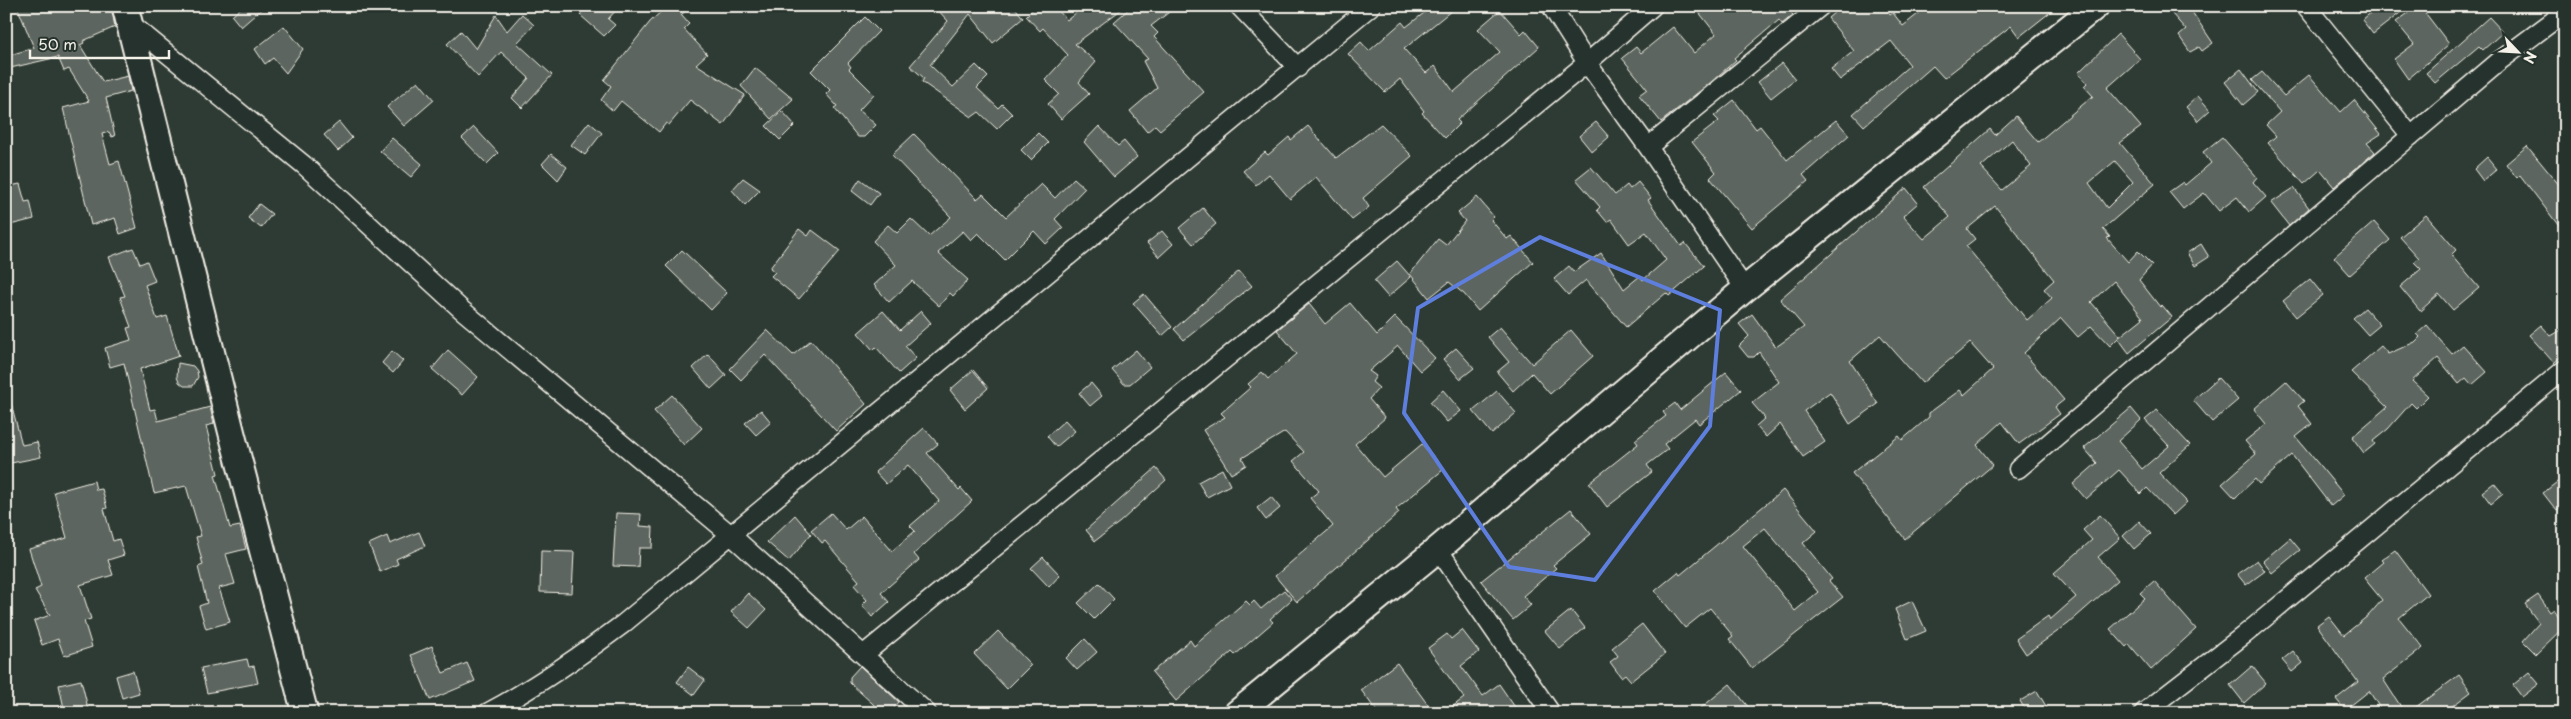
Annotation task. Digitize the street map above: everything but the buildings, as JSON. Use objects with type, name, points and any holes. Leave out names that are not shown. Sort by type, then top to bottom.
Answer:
[{"type":"main road","points":[[1237,713],[1438,549],[1745,288],[2096,6]]},
{"type":"main road","points":[[128,15],[232,434],[305,713]]},
{"type":"street","points":[[1239,6],[1298,68]]},
{"type":"street","points":[[487,713],[574,662],[623,624],[1298,68],[1370,6]]},
{"type":"street","points":[[1551,6],[1587,63],[1648,147],[1745,288]]},
{"type":"street","points":[[863,655],[1587,63],[1653,6]]},
{"type":"street","points":[[1648,147],[1821,6]]},
{"type":"street","points":[[2306,6],[2411,136]]},
{"type":"street","points":[[2018,469],[2498,62],[2565,12]]},
{"type":"street","points":[[128,15],[304,165],[462,310],[731,535],[927,713]]},
{"type":"street","points":[[2143,713],[2244,635],[2565,369]]},
{"type":"street","points":[[1438,549],[1551,713]]},
{"type":"highlighted area","points":[[1540,237],[1720,310],[1710,426],[1595,580],[1509,567],[1404,413],[1418,308]]}]
